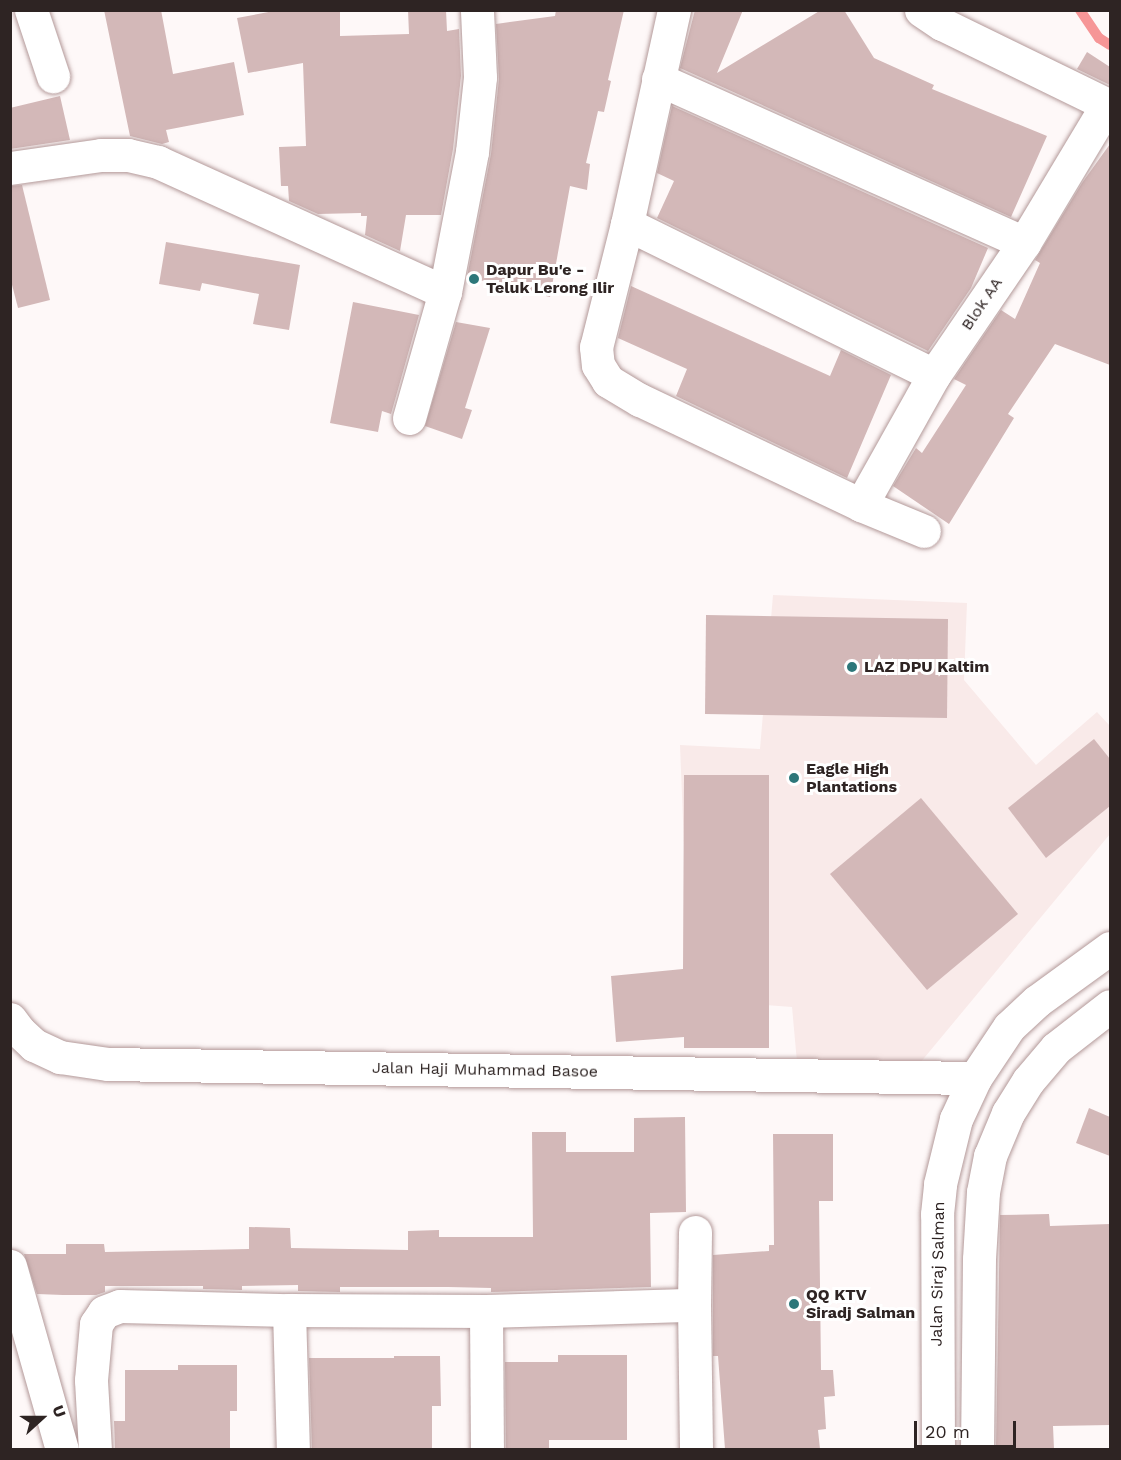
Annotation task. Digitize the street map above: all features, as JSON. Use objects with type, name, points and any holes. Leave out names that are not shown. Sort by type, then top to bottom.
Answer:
[{"type":"street","points":[[32,10],[53,76]]},
{"type":"street","points":[[409,418],[445,292],[472,152],[480,77],[477,10]]},
{"type":"street","points":[[674,10],[627,224],[596,346],[598,365],[608,381],[751,454],[861,505],[924,531]]},
{"type":"street","points":[[921,10],[942,24],[1109,105]]},
{"type":"street","points":[[658,79],[1024,243]]},
{"type":"street","name":"Blok AA","points":[[861,505],[933,375],[1024,243],[1109,105]]},
{"type":"street","points":[[10,168],[101,155],[128,155],[158,162],[445,292]]},
{"type":"street","points":[[627,224],[933,375]]},
{"type":"street","name":"Jalan Siraj Salman","points":[[938,1449],[938,1204],[956,1119],[975,1078],[1009,1027],[1037,1001],[1108,952]]},
{"type":"street","points":[[977,1449],[979,1259],[983,1192],[990,1156],[1008,1113],[1028,1081],[1056,1048],[1105,1017]]},
{"type":"street","name":"Jalan Haji Muhammad Basoe","points":[[10,1019],[34,1045],[60,1057],[108,1064],[975,1078]]},
{"type":"street","points":[[695,1232],[696,1449]]},
{"type":"street","points":[[10,1266],[62,1449]]},
{"type":"street","points":[[95,1449],[91,1380],[96,1324],[104,1312],[129,1305],[290,1310],[486,1311],[694,1305]]},
{"type":"street","points":[[290,1310],[293,1449]]},
{"type":"street","points":[[486,1311],[487,1449]]},
{"type":"shaded area","points":[[773,595],[967,603],[964,680],[1036,765],[1097,712],[1110,726],[1110,834],[920,1063],[797,1062],[792,1007],[690,999],[680,745],[760,749]]},
{"type":"building","points":[[104,10],[161,10],[173,74],[234,62],[244,115],[166,130],[169,142],[162,144],[130,136]]},
{"type":"building","points":[[279,10],[340,10],[340,36],[409,34],[408,10],[446,10],[447,31],[459,29],[461,76],[453,149],[441,215],[406,215],[400,251],[365,235],[367,216],[361,216],[361,213],[318,214],[289,201],[288,186],[281,186],[279,147],[306,146],[303,63],[248,73],[237,18]]},
{"type":"building","points":[[556,10],[624,10],[608,80],[611,81],[604,112],[598,111],[586,163],[590,164],[587,190],[570,186],[550,297],[467,277],[491,154],[499,79],[496,24],[555,16]]},
{"type":"building","points":[[695,10],[743,10],[717,73],[821,10],[844,10],[874,58],[934,85],[932,89],[1047,136],[1011,217],[680,68]]},
{"type":"building","points":[[1087,52],[1110,67],[1110,85],[1077,69]]},
{"type":"building","points":[[60,96],[70,140],[10,149],[10,108]]},
{"type":"building","points":[[672,106],[988,248],[971,288],[928,351],[657,218],[674,181],[657,173]]},
{"type":"building","points":[[1110,144],[1110,365],[1055,344],[1008,414],[1014,418],[949,524],[893,486],[916,448],[922,453],[966,385],[954,379],[1001,310],[1015,319],[1040,263],[1035,260],[1082,183]]},
{"type":"building","points":[[22,185],[50,300],[18,308],[10,277],[10,186]]},
{"type":"building","points":[[166,242],[300,265],[289,330],[253,324],[259,294],[202,283],[200,291],[159,284]]},
{"type":"building","points":[[631,286],[830,376],[841,350],[891,375],[847,478],[676,396],[687,369],[618,338]]},
{"type":"building","points":[[353,302],[419,315],[391,414],[382,411],[378,432],[330,423]]},
{"type":"building","points":[[456,322],[490,328],[465,408],[472,410],[462,439],[425,426]]},
{"type":"building","points":[[706,615],[948,619],[947,718],[705,714]]},
{"type":"building","points":[[1094,739],[1110,759],[1110,806],[1046,858],[1008,808]]},
{"type":"building","points":[[684,775],[769,775],[769,1048],[684,1048],[684,1037],[616,1042],[611,976],[683,969]]},
{"type":"building","points":[[921,798],[1018,914],[927,990],[830,874]]},
{"type":"building","points":[[1089,1108],[1110,1117],[1110,1156],[1076,1143]]},
{"type":"building","points":[[685,1117],[686,1212],[650,1213],[651,1287],[491,1292],[491,1288],[340,1287],[340,1292],[298,1291],[298,1285],[242,1286],[242,1290],[203,1289],[203,1286],[105,1286],[105,1292],[96,1295],[37,1294],[24,1254],[66,1254],[66,1244],[104,1244],[105,1252],[249,1249],[249,1227],[290,1228],[291,1248],[408,1250],[408,1231],[439,1230],[439,1237],[533,1237],[532,1132],[566,1132],[566,1152],[634,1152],[634,1118]]},
{"type":"building","points":[[773,1134],[833,1134],[833,1201],[819,1201],[821,1370],[833,1370],[835,1396],[824,1397],[826,1429],[818,1430],[820,1449],[725,1449],[718,1356],[713,1356],[713,1255],[769,1251],[769,1245],[774,1245]]},
{"type":"building","points":[[1049,1214],[1050,1226],[1110,1224],[1110,1425],[1053,1426],[1054,1449],[996,1449],[1000,1215]]},
{"type":"building","points":[[558,1355],[627,1355],[627,1440],[549,1440],[549,1449],[506,1449],[505,1362],[558,1362]]},
{"type":"building","points":[[394,1356],[440,1356],[441,1406],[432,1406],[432,1449],[312,1449],[309,1358],[394,1358]]},
{"type":"building","points":[[178,1365],[237,1365],[237,1411],[230,1411],[230,1449],[115,1449],[114,1421],[125,1421],[125,1370],[178,1370]]},
{"type":"waterway","points":[[1080,10],[1099,38],[1110,45]]},
{"type":"place","name":"Dapur Bu'e - Teluk Lerong Ilir","points":[[474,279]]},
{"type":"place","name":"LAZ DPU Kaltim","points":[[852,667]]},
{"type":"place","name":"Eagle High Plantations","points":[[794,778]]},
{"type":"place","name":"QQ KTV Siradj Salman","points":[[794,1304]]}]
